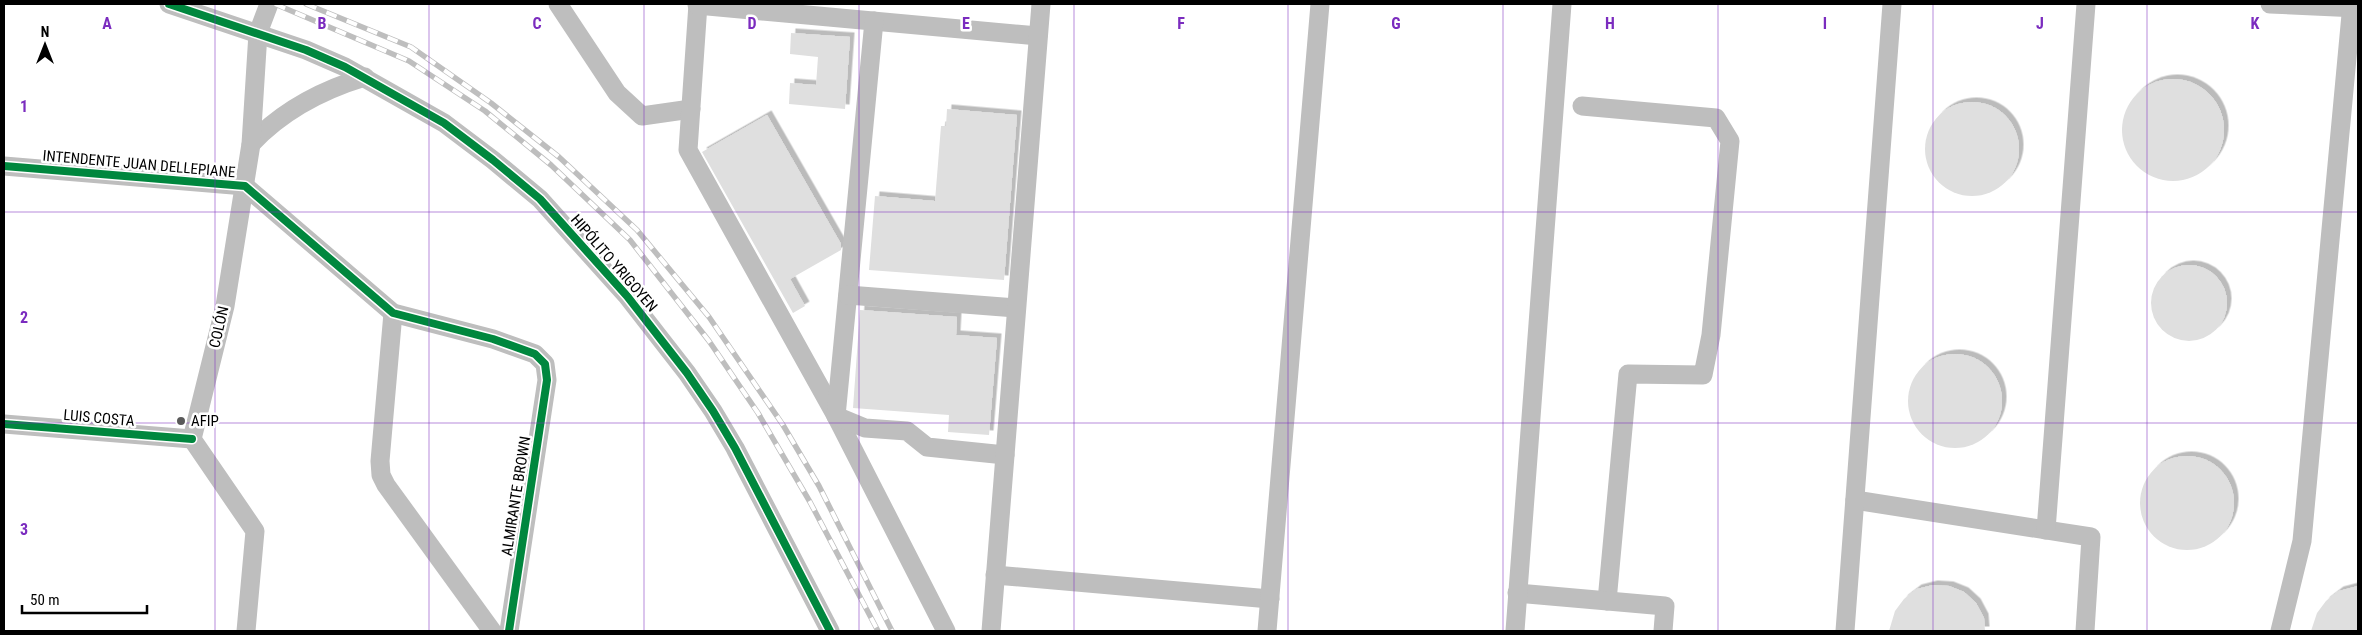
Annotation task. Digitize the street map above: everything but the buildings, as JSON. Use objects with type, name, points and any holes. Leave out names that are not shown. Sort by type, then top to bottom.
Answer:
[{"type":"street","name":"HIPÓLITO YRIGOYEN","points":[[169,4],[306,50],[365,77],[444,123],[493,160],[540,200],[627,296],[687,373],[735,448],[830,631]]},
{"type":"street","name":"COLÓN","points":[[192,439],[224,306],[252,144],[258,33],[269,4]]},
{"type":"street","points":[[558,4],[617,93],[642,116],[691,109]]},
{"type":"street","points":[[991,631],[1041,4]]},
{"type":"street","points":[[1267,631],[1320,4]]},
{"type":"street","points":[[1515,631],[1562,4]]},
{"type":"street","points":[[1845,631],[1892,4]]},
{"type":"street","points":[[2046,530],[2086,4]]},
{"type":"street","points":[[2270,4],[2354,6],[2302,541],[2280,631]]},
{"type":"street","points":[[946,631],[836,416],[688,150],[698,5],[850,11],[874,21],[1038,36]]},
{"type":"street","points":[[836,416],[874,21]]},
{"type":"street","points":[[252,144],[266,128],[297,106],[337,86],[365,77]]},
{"type":"street","points":[[1582,106],[1716,118],[1730,141],[1711,335],[1703,375],[1628,374],[1607,601]]},
{"type":"street","name":"INTENDENTE JUAN DELLEPIANE","points":[[4,166],[245,186],[394,313],[493,339],[535,354],[545,364]]},
{"type":"street","points":[[848,295],[1016,308]]},
{"type":"street","points":[[394,313],[382,435],[382,475],[386,485],[492,631]]},
{"type":"street","name":"ALMIRANTE BROWN","points":[[509,631],[547,380],[545,364]]},
{"type":"street","points":[[836,416],[865,428],[907,431],[927,448],[1005,455]]},
{"type":"street","name":"LUIS COSTA","points":[[4,427],[192,439]]},
{"type":"street","points":[[192,439],[255,531],[246,631]]},
{"type":"street","points":[[1855,500],[2091,537],[2085,631]]},
{"type":"street","points":[[995,575],[1270,599]]},
{"type":"street","points":[[1518,593],[1664,606],[1663,631]]},
{"type":"railway","points":[[275,4],[409,61],[485,111],[551,165],[630,240],[709,341],[758,413],[810,502],[878,631]]},
{"type":"railway","points":[[306,4],[411,47],[491,103],[559,157],[637,230],[709,317],[783,425],[819,486],[892,631]]},
{"type":"cycle path","points":[[169,4],[306,50],[345,67],[444,123],[540,199],[627,296],[687,373],[713,411],[735,448],[830,631]]},
{"type":"cycle path","points":[[4,166],[245,186],[393,313],[493,339],[535,354],[545,364],[547,380],[509,631]]},
{"type":"cycle path","points":[[4,424],[192,439]]},
{"type":"place","name":"AFIP","points":[[181,421]]}]
